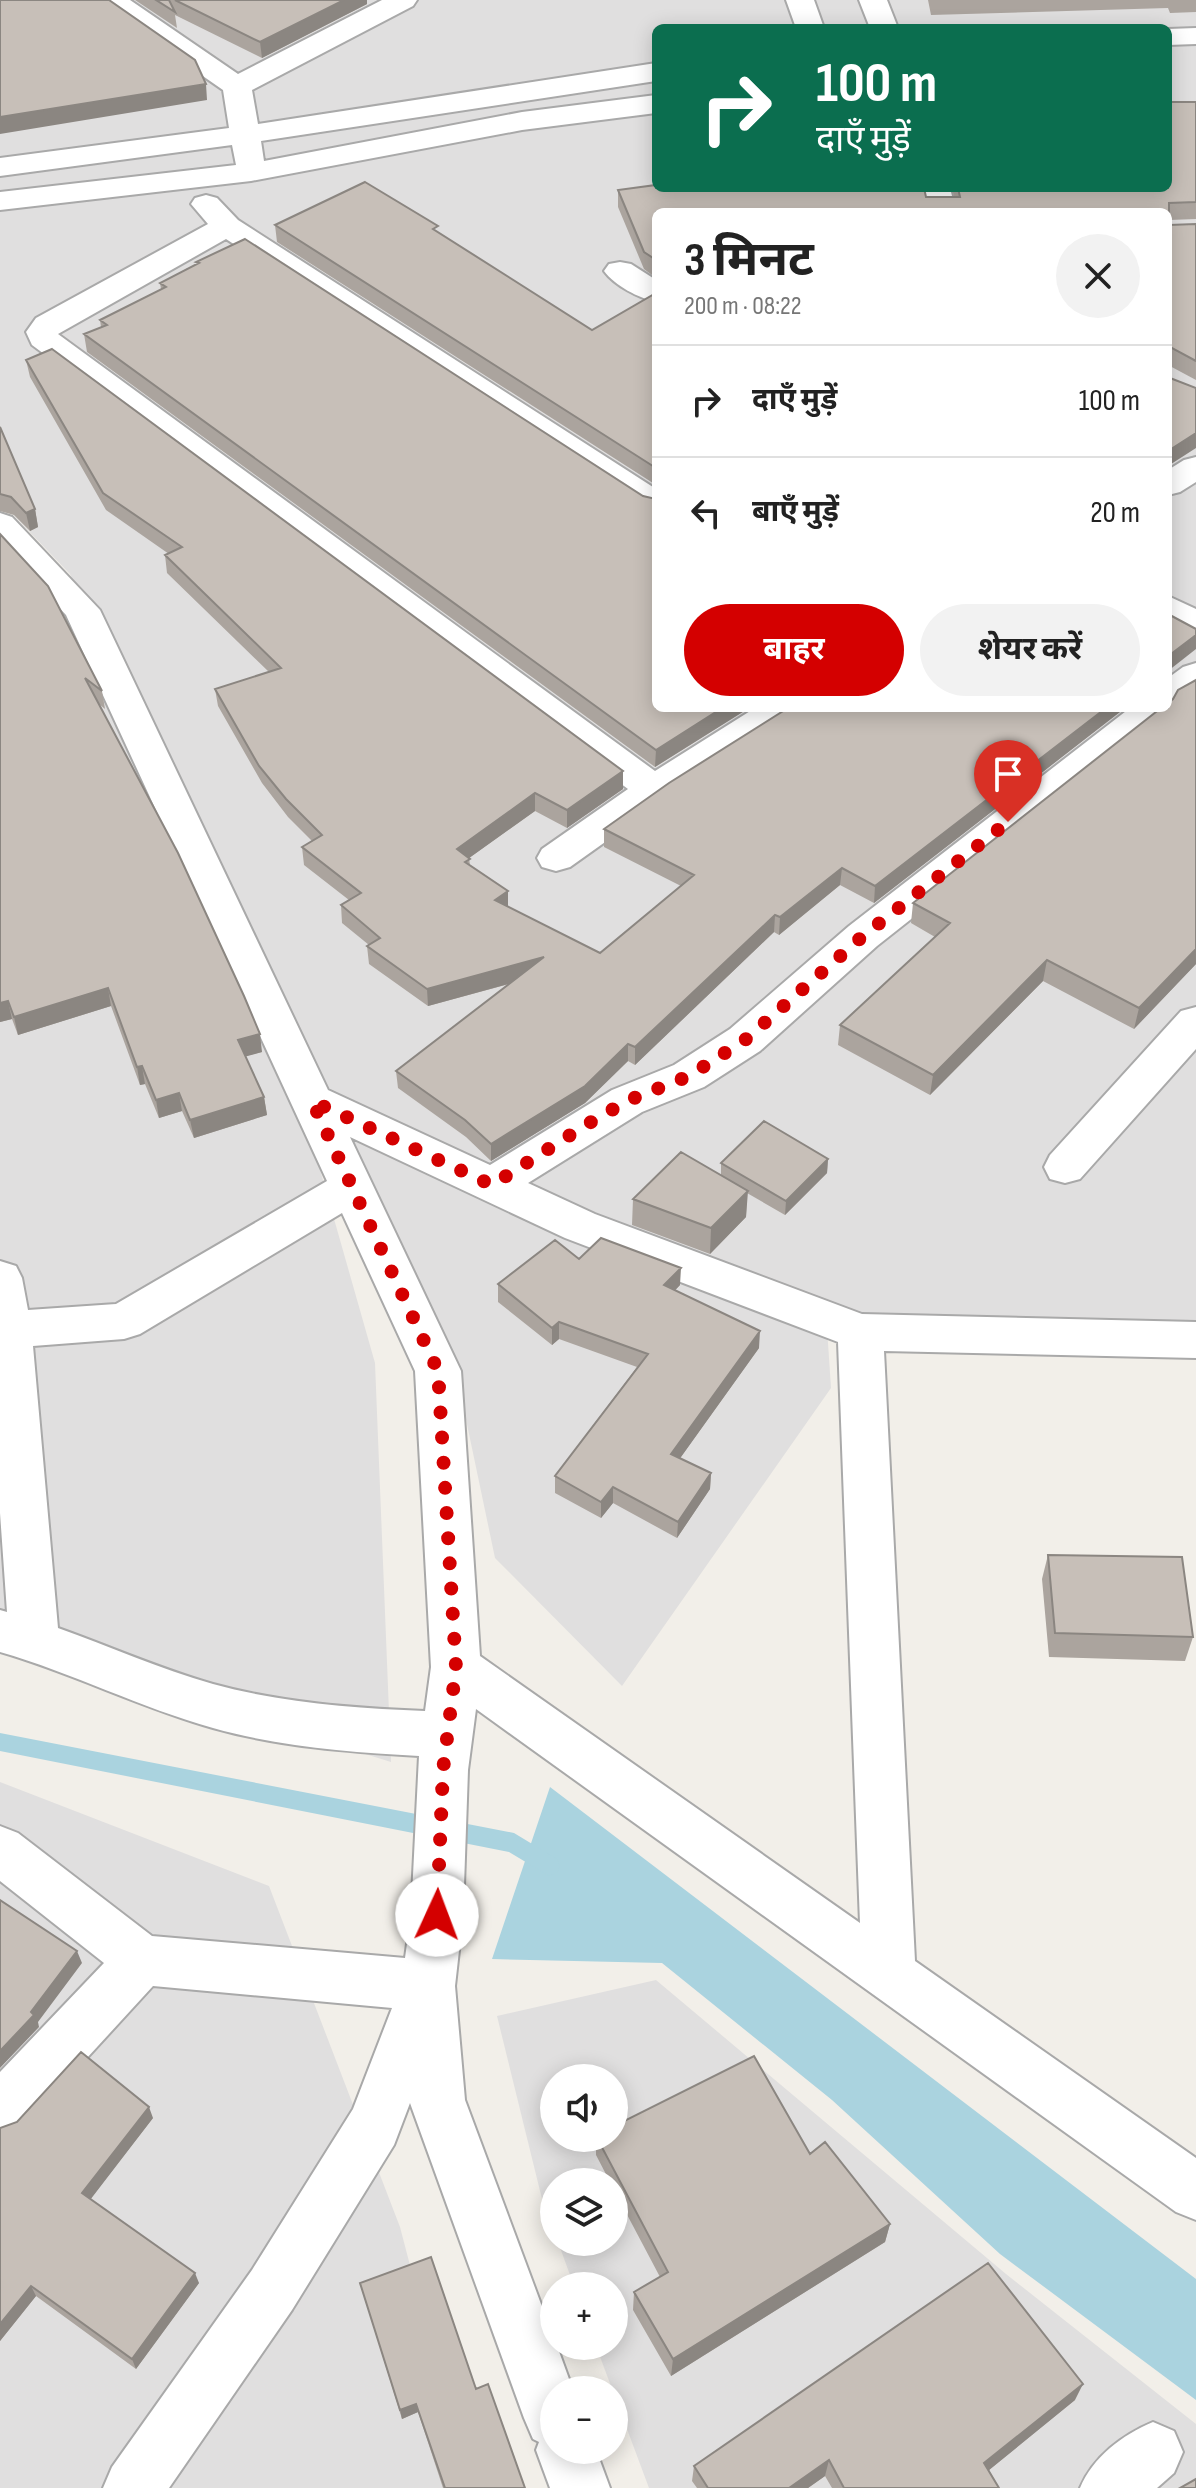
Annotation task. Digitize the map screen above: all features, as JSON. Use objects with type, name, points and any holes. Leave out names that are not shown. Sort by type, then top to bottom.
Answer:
[{"type":"street","points":[[112,0],[237,86],[251,172]]},
{"type":"street","points":[[800,0],[809,24]]},
{"type":"street","points":[[873,0],[882,24]]},
{"type":"street","points":[[237,86],[394,2]]},
{"type":"street","points":[[1172,37],[1196,36]]},
{"type":"street","points":[[0,167],[245,135],[652,73]]},
{"type":"street","points":[[0,201],[251,172],[522,121],[652,105]]},
{"type":"street","points":[[183,180],[227,226],[652,501]]},
{"type":"street","points":[[227,226],[47,325],[42,332],[43,338],[654,789]]},
{"type":"street","points":[[652,268],[620,271],[652,291]]},
{"type":"street","points":[[1172,482],[1196,467]]},
{"type":"street","points":[[0,524],[82,610],[438,1371],[456,1667],[445,1752],[437,1915],[428,1986],[437,2100],[540,2380]]},
{"type":"street","points":[[1172,610],[1196,625]]},
{"type":"street","points":[[1172,694],[1196,675]]},
{"type":"street","points":[[556,858],[654,789],[776,712]]},
{"type":"street","points":[[492,1185],[627,1101],[689,1076],[745,1040],[863,936],[1149,712]]},
{"type":"street","points":[[1065,1167],[1196,1022]]},
{"type":"street","points":[[312,1101],[580,1226],[860,1332],[1196,1340]]},
{"type":"street","points":[[4,1330],[124,1321],[352,1187]]},
{"type":"street","points":[[0,1278],[17,1636],[213,1706],[445,1752]]},
{"type":"street","points":[[860,1332],[889,1975]]},
{"type":"street","points":[[456,1667],[1196,2192]]},
{"type":"street","points":[[0,1850],[142,1960],[428,1986]]},
{"type":"street","points":[[0,2112],[142,1960]]},
{"type":"street","points":[[133,2488],[272,2290],[374,2126],[428,1986]]},
{"type":"street","points":[[571,2464],[580,2488]]},
{"type":"shaded area","points":[[0,0],[1196,0],[1196,1357],[826,1313],[831,1388],[622,1686],[495,1558],[455,1367],[70,574],[0,501]]},
{"type":"shaded area","points":[[0,535],[55,593],[311,1138],[375,1363],[391,1762],[0,1641]]},
{"type":"shaded area","points":[[0,1782],[269,1886],[400,2227],[460,2457],[455,2488],[0,2488]]},
{"type":"shaded area","points":[[656,1980],[1006,2274],[1196,2424],[1196,2488],[649,2488],[628,2432],[628,2376],[607,2376],[601,2360],[628,2360],[628,2272],[569,2272],[563,2256],[628,2256],[628,2168],[540,2168],[540,2191],[497,2016]]},
{"type":"water","points":[[550,1787],[1196,2279],[1196,2400],[1000,2254],[832,2100],[662,1963],[492,1959]]},
{"type":"building","points":[[0,0],[109,0],[195,60],[206,84],[0,117]]},
{"type":"building","points":[[156,0],[169,0],[175,12]]},
{"type":"building","points":[[175,0],[344,0],[260,42]]},
{"type":"building","points":[[1172,102],[1196,102],[1196,202],[1169,203],[1169,208],[652,208],[652,257],[644,252],[618,190],[652,186],[652,192],[925,192],[926,197],[960,197],[959,192],[1172,192]]},
{"type":"building","points":[[365,182],[438,226],[433,229],[592,330],[652,295],[652,465],[275,225]]},
{"type":"building","points":[[1196,224],[1196,361],[1172,348],[1172,225]]},
{"type":"building","points":[[245,239],[643,496],[652,498],[652,712],[716,712],[656,750],[84,334],[107,325],[100,320],[166,287],[160,283],[199,263],[196,262]]},
{"type":"building","points":[[52,349],[623,771],[567,810],[535,793],[457,849],[470,859],[465,862],[508,891],[495,900],[600,953],[694,875],[604,829],[669,783],[782,712],[1101,712],[875,886],[842,868],[780,917],[775,915],[635,1047],[628,1044],[585,1086],[491,1144],[465,1120],[396,1071],[544,957],[427,989],[367,946],[380,938],[341,905],[361,893],[302,847],[322,835],[259,766],[215,689],[281,668],[165,555],[182,547],[103,493],[26,360]]},
{"type":"building","points":[[1172,379],[1196,388],[1196,433],[1172,448]]},
{"type":"building","points":[[0,427],[35,509],[26,513],[11,497],[0,494]]},
{"type":"building","points":[[0,534],[48,586],[102,691],[85,678],[178,853],[260,1034],[238,1040],[264,1097],[190,1120],[179,1093],[156,1100],[142,1066],[137,1067],[108,988],[14,1017],[8,1001],[0,1003]]},
{"type":"building","points":[[1172,616],[1196,629],[1196,635],[1172,653]]},
{"type":"building","points":[[1196,680],[1196,949],[1139,1008],[1047,960],[933,1075],[840,1025],[950,923],[913,903],[1156,712],[1172,712],[1172,700],[1178,690]]},
{"type":"building","points":[[764,1121],[828,1159],[786,1201],[721,1163]]},
{"type":"building","points":[[681,1152],[748,1191],[711,1228],[633,1199]]},
{"type":"building","points":[[601,1238],[681,1268],[664,1285],[760,1331],[671,1454],[711,1473],[678,1522],[613,1487],[601,1502],[555,1476],[648,1354],[559,1322],[552,1328],[498,1284],[555,1240],[579,1259]]},
{"type":"building","points":[[1048,1555],[1182,1557],[1193,1637],[1055,1633]]},
{"type":"building","points":[[0,1900],[77,1951],[31,2012],[34,2015],[0,2051]]},
{"type":"building","points":[[81,2052],[149,2107],[82,2193],[195,2273],[132,2359],[31,2286],[0,2324],[0,2128],[17,2122]]},
{"type":"building","points":[[754,2056],[810,2154],[825,2142],[890,2224],[673,2359],[634,2292],[668,2272],[628,2197],[628,2168],[613,2168],[604,2152],[628,2152],[628,2119]]},
{"type":"building","points":[[431,2257],[476,2389],[488,2384],[525,2488],[445,2488],[416,2404],[400,2410],[360,2283]]},
{"type":"building","points":[[988,2263],[1083,2384],[984,2463],[999,2488],[844,2488],[829,2460],[789,2488],[708,2488],[694,2466]]},
{"type":"building","points":[[1196,2479],[1196,2488],[1180,2488]]},
{"type":"waterway","points":[[0,1742],[514,1843],[549,1866]]},
{"type":"route","points":[[437,1915],[443,1770],[456,1667],[438,1371],[312,1101],[492,1185],[627,1101],[689,1076],[745,1040],[863,936],[1008,822]]}]
